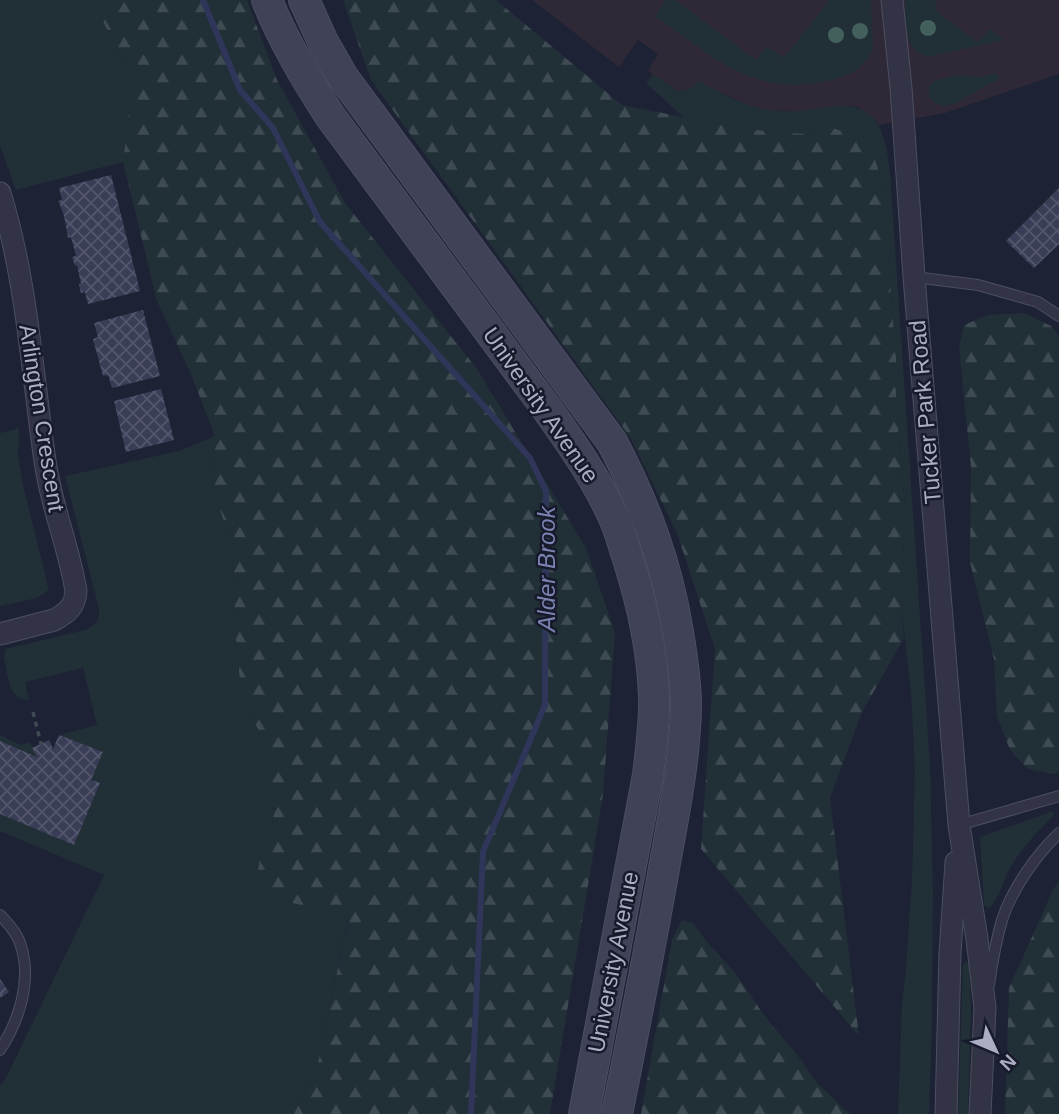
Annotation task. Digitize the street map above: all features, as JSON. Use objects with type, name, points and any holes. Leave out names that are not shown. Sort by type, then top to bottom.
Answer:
[{"type":"main road","name":"University Avenue","points":[[267,0],[307,80],[330,116],[576,449],[615,520],[642,607],[654,696],[653,732],[648,775],[584,1114]]},
{"type":"main road","name":"University Avenue","points":[[304,0],[343,77],[612,442],[650,522],[663,565],[682,653],[686,704],[683,753],[648,957],[617,1114]]},
{"type":"street","name":"Tucker Park Road","points":[[892,0],[959,825],[985,1008],[980,1114]]},
{"type":"street","name":"Arlington Crescent","points":[[0,193],[16,250],[24,292],[49,486],[76,591],[72,606],[62,616],[0,634]]},
{"type":"street","name":"Tucker Park Road","points":[[946,1114],[950,953],[959,825]]},
{"type":"lane","points":[[914,277],[978,285],[1038,302],[1059,316]]},
{"type":"lane","points":[[959,825],[1059,796]]},
{"type":"lane","points":[[985,1008],[1003,917],[1035,859],[1059,834]]},
{"type":"lane","points":[[0,915],[21,945],[24,963],[21,1004],[13,1027],[0,1050]]},
{"type":"path","points":[[33,712],[41,744]]},
{"type":"shaded area","points":[[532,0],[1059,0],[1059,74],[945,113],[879,125],[858,107],[838,106],[797,112],[767,110],[716,91],[691,88],[678,91],[648,71],[658,54],[638,40],[619,67]]},
{"type":"green space","points":[[0,0],[92,0],[133,81],[123,162],[16,190],[0,146]]},
{"type":"green space","points":[[92,0],[247,0],[277,80],[345,203],[477,369],[586,548],[615,633],[603,795],[550,1114],[294,1114],[317,1067],[349,915],[287,902],[273,896],[260,885],[258,870],[261,854],[272,826],[275,805],[268,751],[241,693],[235,627],[233,550],[214,491],[215,436],[191,374],[157,301],[123,162],[133,81]]},
{"type":"green space","points":[[343,0],[496,0],[622,105],[744,129],[817,135],[825,125],[841,131],[855,126],[876,162],[882,182],[906,519],[903,554],[904,638],[862,712],[830,798],[859,1036],[701,849],[715,649],[677,533],[630,437],[371,80]]},
{"type":"green space","points":[[666,0],[675,0],[756,60],[767,46],[784,58],[829,0],[871,0],[873,50],[866,62],[856,70],[831,80],[779,84],[757,79],[715,59],[655,16]]},
{"type":"green space","points":[[905,0],[935,0],[937,12],[978,42],[990,29],[1004,40],[933,56],[923,55],[916,51],[908,36]]},
{"type":"green space","points":[[997,73],[999,80],[954,104],[935,103],[930,96],[929,86],[936,80],[957,75],[980,77]]},
{"type":"green space","points":[[653,74],[678,91],[691,88],[699,81],[737,100],[768,110],[794,111],[838,106],[863,110],[878,125],[886,147],[890,172],[930,764],[933,891],[929,1114],[898,1114],[902,1003],[912,879],[915,770],[911,693],[902,614],[906,518],[882,182],[876,162],[862,134],[825,126],[817,135],[744,129],[683,117],[646,83]]},
{"type":"green space","points":[[1024,313],[1051,326],[1059,336],[1059,772],[1053,774],[1028,769],[1010,750],[997,716],[994,659],[970,562],[971,467],[959,347],[964,325],[988,315]]},
{"type":"green space","points":[[19,428],[18,457],[23,485],[49,590],[37,598],[0,606],[0,433]]},
{"type":"green space","points":[[215,436],[214,491],[233,550],[235,627],[241,693],[268,751],[275,805],[272,826],[261,854],[287,902],[349,914],[317,1067],[294,1114],[0,1114],[0,1085],[6,1078],[104,875],[0,831],[0,814],[74,844],[100,784],[91,780],[102,752],[59,735],[97,725],[83,668],[25,682],[29,700],[22,699],[12,691],[4,657],[6,649],[85,630],[98,619],[99,609],[65,476],[179,451]]},
{"type":"green space","points":[[0,735],[20,745],[30,742],[37,757],[0,741]]},
{"type":"green space","points":[[1051,812],[1053,816],[1015,861],[992,905],[989,908],[984,905],[980,837]]},
{"type":"green space","points":[[1059,881],[1059,1114],[1005,1114],[1009,988]]},
{"type":"green space","points":[[682,920],[693,923],[734,971],[817,1083],[852,1114],[641,1114],[672,940]]},
{"type":"green space","points":[[966,961],[969,966],[971,1012],[968,1114],[958,1114],[963,965]]},
{"type":"building","points":[[111,175],[140,291],[88,304],[85,292],[81,293],[77,265],[75,266],[72,257],[76,256],[58,201],[62,200],[59,188]]},
{"type":"building","points":[[1059,188],[1059,244],[1034,268],[1006,241]]},
{"type":"building","points":[[143,310],[160,376],[112,388],[108,375],[103,376],[93,339],[98,337],[94,323]]},
{"type":"building","points":[[161,389],[174,440],[126,452],[114,401]]},
{"type":"building","points":[[59,735],[103,752],[91,780],[100,783],[74,845],[0,814],[0,741],[37,757],[32,748],[49,740],[53,749]]},
{"type":"building","points":[[0,979],[9,992],[0,998]]},
{"type":"waterway","name":"Alder Brook","points":[[203,0],[240,90],[273,128],[320,222],[530,458],[546,491],[545,705],[483,852],[471,1114]]}]
